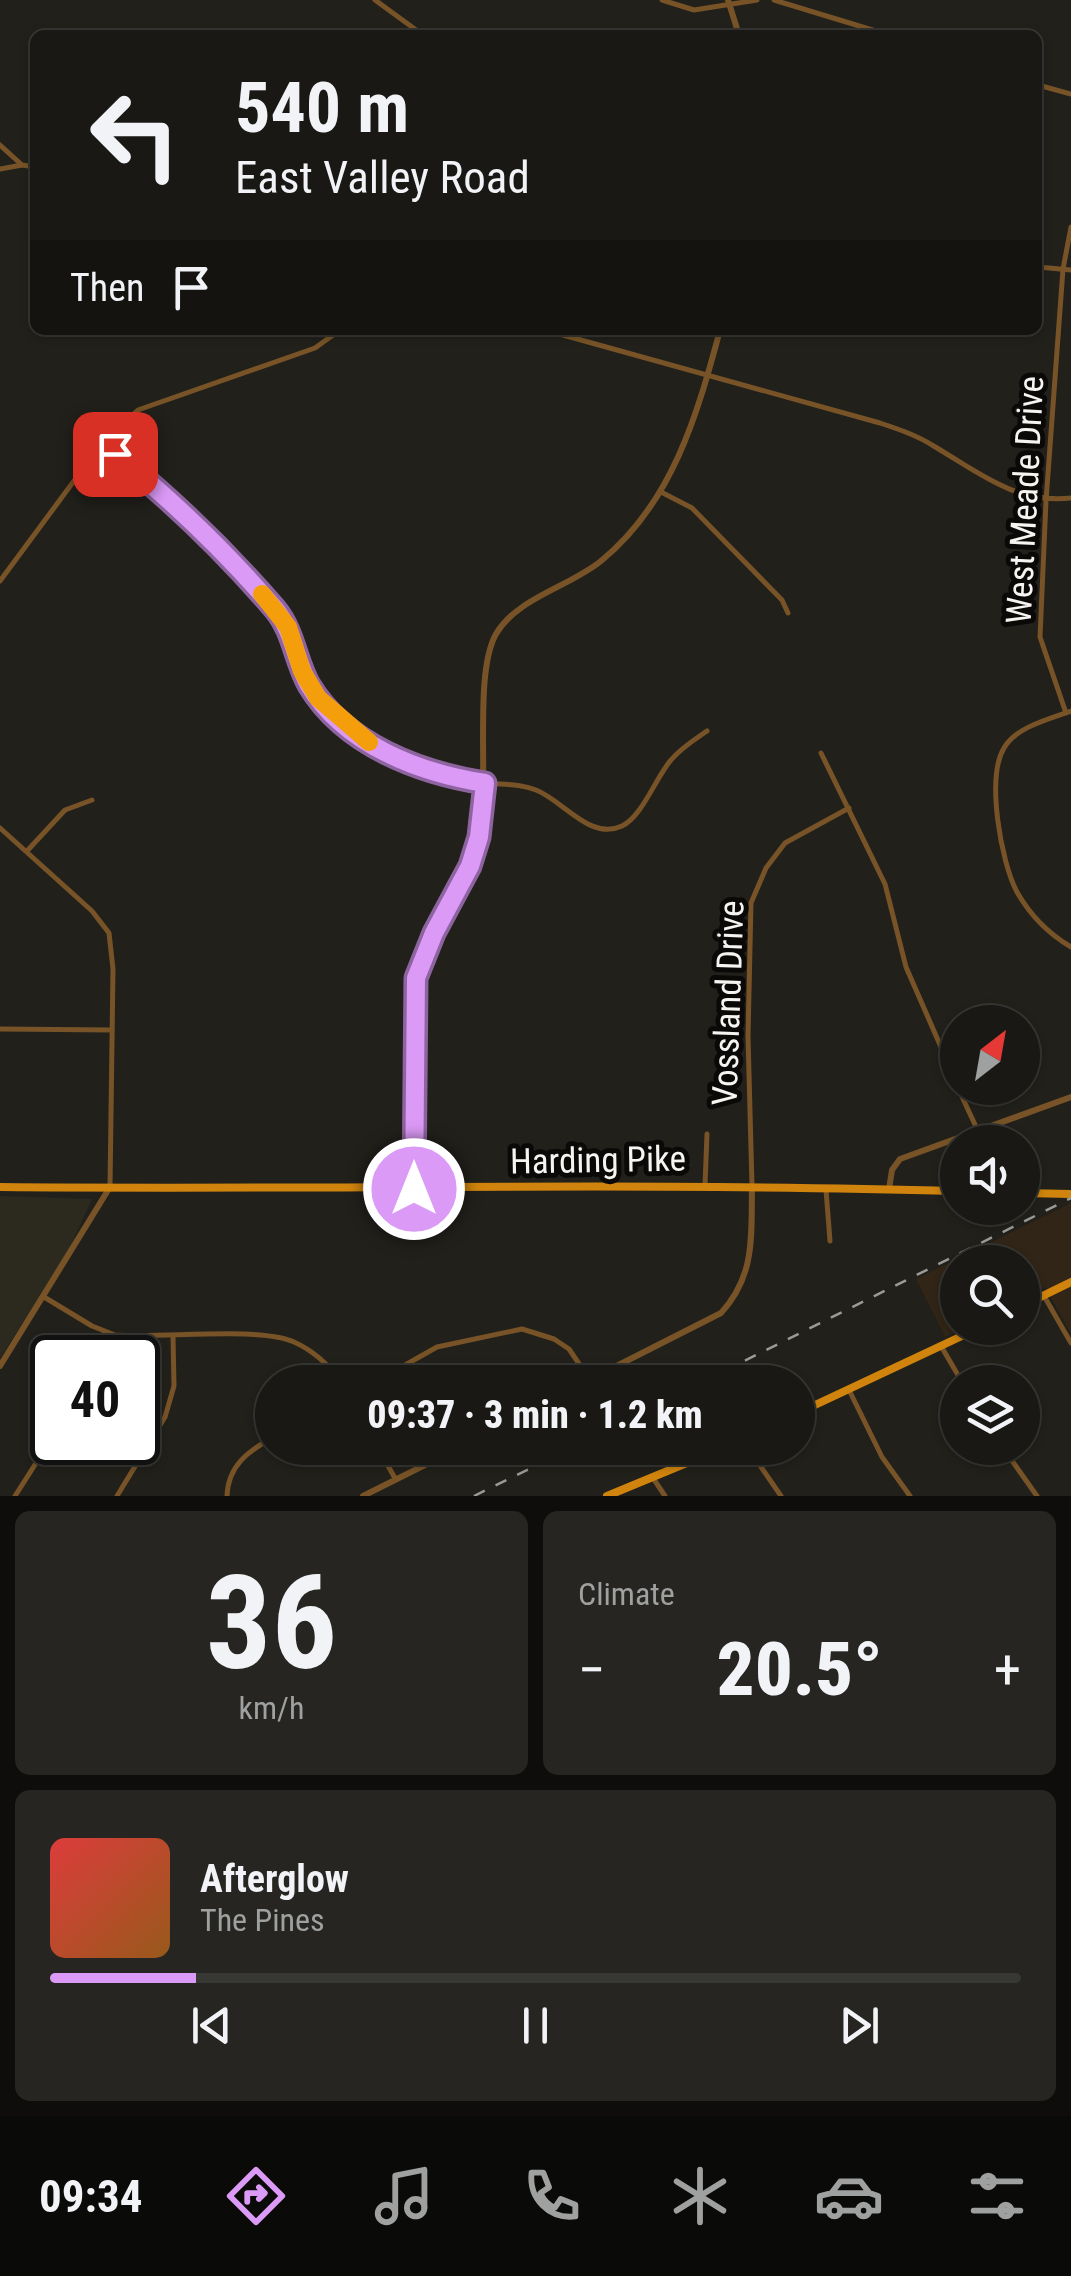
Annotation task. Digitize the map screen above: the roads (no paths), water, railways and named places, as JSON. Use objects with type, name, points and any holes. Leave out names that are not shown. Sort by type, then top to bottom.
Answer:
[{"type":"main road","name":"Harding Pike","points":[[0,1187],[752,1186],[940,1190]]},
{"type":"main road","points":[[1040,1193],[1071,1194]]},
{"type":"main road","points":[[1040,1298],[1071,1282]]},
{"type":"main road","points":[[815,1406],[942,1346]]},
{"type":"main road","points":[[606,1496],[683,1465]]},
{"type":"street","points":[[375,0],[416,30]]},
{"type":"street","points":[[662,0],[694,10],[757,0]]},
{"type":"street","points":[[774,0],[873,30]]},
{"type":"street","points":[[729,2],[737,30]]},
{"type":"street","points":[[1042,86],[1071,94]]},
{"type":"street","points":[[0,144],[22,165]]},
{"type":"street","points":[[0,169],[30,166]]},
{"type":"street","name":"West Meade Drive","points":[[1068,712],[1040,637],[1046,500],[1071,227]]},
{"type":"street","points":[[1042,267],[1067,270]]},
{"type":"street","points":[[0,581],[102,442],[140,410],[316,348],[333,335]]},
{"type":"street","points":[[564,335],[909,433],[1008,491],[1046,500],[1071,498]]},
{"type":"street","points":[[414,1189],[416,978],[434,933],[470,866],[479,837],[485,783],[488,652],[513,615],[602,561],[635,530],[683,450],[719,335]]},
{"type":"street","points":[[102,442],[206,534],[277,611],[288,627],[310,685],[345,723],[395,758],[447,777],[524,785],[557,800],[590,826],[606,830],[633,818],[670,760],[707,732]]},
{"type":"street","points":[[661,492],[692,508],[782,600],[788,613]]},
{"type":"street","points":[[1068,712],[1018,733],[1005,746],[996,779],[1000,830],[1016,890],[1045,928],[1071,947]]},
{"type":"street","points":[[821,753],[885,884],[906,967],[940,1045]]},
{"type":"street","points":[[27,851],[65,810],[92,800]]},
{"type":"street","name":"Vossland Drive","points":[[752,1186],[748,1036],[751,903],[766,868],[785,843],[848,808]]},
{"type":"street","points":[[0,828],[92,911],[109,933],[113,969],[110,1187],[0,1366]]},
{"type":"street","points":[[0,1029],[112,1030]]},
{"type":"street","points":[[990,1125],[1071,1097]]},
{"type":"street","points":[[706,1186],[708,1134]]},
{"type":"street","points":[[889,1189],[892,1170],[900,1158],[940,1143]]},
{"type":"street","points":[[620,1365],[721,1314],[737,1296],[749,1260],[752,1186]]},
{"type":"street","points":[[826,1190],[830,1241]]},
{"type":"street","points":[[1044,1296],[1071,1343]]},
{"type":"street","points":[[44,1297],[104,1333],[266,1336],[292,1341],[329,1365]]},
{"type":"street","points":[[405,1365],[436,1347],[522,1329],[554,1339],[569,1350],[578,1365]]},
{"type":"street","points":[[117,1496],[165,1418],[174,1386],[173,1336]]},
{"type":"street","points":[[942,1346],[953,1365]]},
{"type":"street","points":[[849,1390],[882,1457],[910,1496]]},
{"type":"street","points":[[227,1496],[227,1485],[236,1465],[255,1447]]},
{"type":"street","points":[[15,1496],[35,1465]]},
{"type":"street","points":[[388,1465],[396,1480]]},
{"type":"street","points":[[363,1496],[426,1465]]},
{"type":"street","points":[[760,1465],[781,1496]]},
{"type":"street","points":[[1015,1465],[1037,1496]]},
{"type":"street","points":[[653,1478],[665,1496]]},
{"type":"railway","points":[[736,1365],[1071,1198]]},
{"type":"railway","points":[[474,1496],[537,1465]]}]
